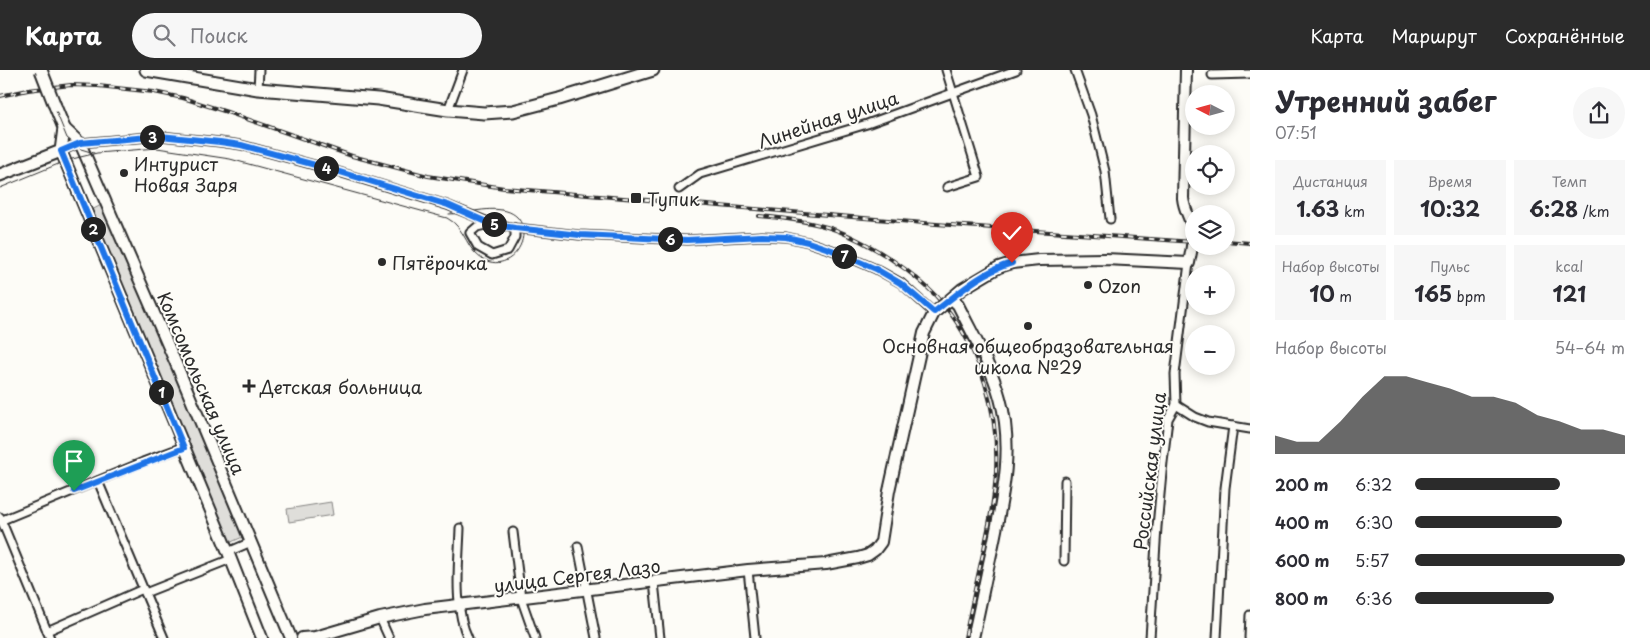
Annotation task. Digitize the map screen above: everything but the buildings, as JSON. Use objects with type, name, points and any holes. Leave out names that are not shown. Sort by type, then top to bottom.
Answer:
[{"type":"main road","points":[[41,70],[64,128],[80,143]]},
{"type":"main road","points":[[146,70],[258,89],[378,99],[448,110],[484,113],[514,111],[653,70]]},
{"type":"main road","name":"Российская улица","points":[[1186,70],[1183,198],[1193,232],[1189,263]]},
{"type":"main road","points":[[64,128],[61,151],[262,638]]},
{"type":"main road","name":"Комсомольская улица","points":[[80,143],[184,382],[291,638]]},
{"type":"main road","points":[[0,175],[61,151]]},
{"type":"main road","points":[[934,312],[977,279],[999,267],[1012,263],[1039,260],[1105,259],[1189,263]]},
{"type":"main road","points":[[952,299],[958,304],[987,362],[1000,398],[1005,421],[1007,463],[1004,493],[973,638]]},
{"type":"main road","name":"улица Сергея Лазо","points":[[302,638],[316,638],[380,618],[425,609],[748,570],[826,564],[858,558],[875,550],[881,542],[889,491],[924,333],[934,312]]},
{"type":"street","points":[[258,89],[259,70]]},
{"type":"street","points":[[448,110],[463,70]]},
{"type":"street","points":[[946,70],[979,176],[947,187]]},
{"type":"street","name":"Линейная улица","points":[[679,189],[700,174],[867,124],[1016,70]]},
{"type":"street","points":[[1075,70],[1090,115],[1105,172],[1110,218]]},
{"type":"street","points":[[1212,75],[1250,74]]},
{"type":"street","points":[[61,151],[80,143],[160,136],[241,145],[448,205],[491,224],[580,235],[687,240],[762,236],[786,237],[832,250],[876,269],[900,283],[934,312]]},
{"type":"street","points":[[491,224],[477,227],[470,232],[478,247],[492,255],[508,250],[515,237],[515,228]]},
{"type":"street","name":"Российская улица","points":[[1150,638],[1157,527],[1168,419],[1176,405],[1175,374],[1189,263]]},
{"type":"street","points":[[1176,405],[1195,417],[1208,422],[1250,429]]},
{"type":"street","points":[[1217,638],[1225,488],[1233,426]]},
{"type":"street","points":[[184,448],[0,519],[48,634],[229,555],[251,542]]},
{"type":"street","points":[[98,481],[164,638]]},
{"type":"street","points":[[1064,561],[1065,481]]},
{"type":"street","points":[[460,528],[459,605],[463,627],[468,638]]},
{"type":"street","points":[[513,532],[521,598],[535,638]]},
{"type":"street","points":[[578,546],[596,638]]},
{"type":"street","points":[[748,570],[755,638]]},
{"type":"street","points":[[654,582],[660,638]]},
{"type":"street","points":[[1249,638],[1250,615]]},
{"type":"street","points":[[380,618],[389,638]]},
{"type":"shaded area","points":[[103,204],[247,535],[227,544],[90,211]]},
{"type":"shaded area","points":[[331,502],[333,515],[289,522],[287,509]]},
{"type":"tram line","points":[[39,70],[67,138],[81,149],[94,153]]},
{"type":"tram line","points":[[0,188],[68,160],[97,153],[157,148],[230,159],[447,218],[459,228],[475,253],[487,261],[499,262],[509,259],[517,252],[522,242],[521,222],[514,214],[496,209],[449,214]]},
{"type":"railway","points":[[0,96],[28,90],[71,85],[154,92],[183,98],[227,112],[352,156],[428,176],[504,188],[936,224],[1185,241]]},
{"type":"railway","points":[[759,216],[796,220],[824,226],[850,236],[883,254],[916,278],[944,305],[957,323],[978,362],[991,405],[996,449],[996,471],[990,520],[965,638]]},
{"type":"railway","points":[[1235,242],[1250,243]]},
{"type":"place","name":"Интурист Новая Заря","points":[[124,173]]},
{"type":"place","name":"Тупик","points":[[636,198]]},
{"type":"place","name":"Пятёрочка","points":[[382,262]]},
{"type":"place","name":"Ozon","points":[[1088,285]]},
{"type":"place","name":"Основная общеобразовательная школа №29","points":[[1028,326]]},
{"type":"place","name":"Детская больница","points":[[249,386]]},
{"type":"route","points":[[74,491],[143,462],[184,448],[61,151],[80,143],[160,136],[241,145],[330,169],[448,205],[491,224],[520,228],[580,235],[687,240],[762,236],[786,237],[832,250],[876,269],[900,283],[934,312],[977,279],[999,267],[1012,263]]}]
